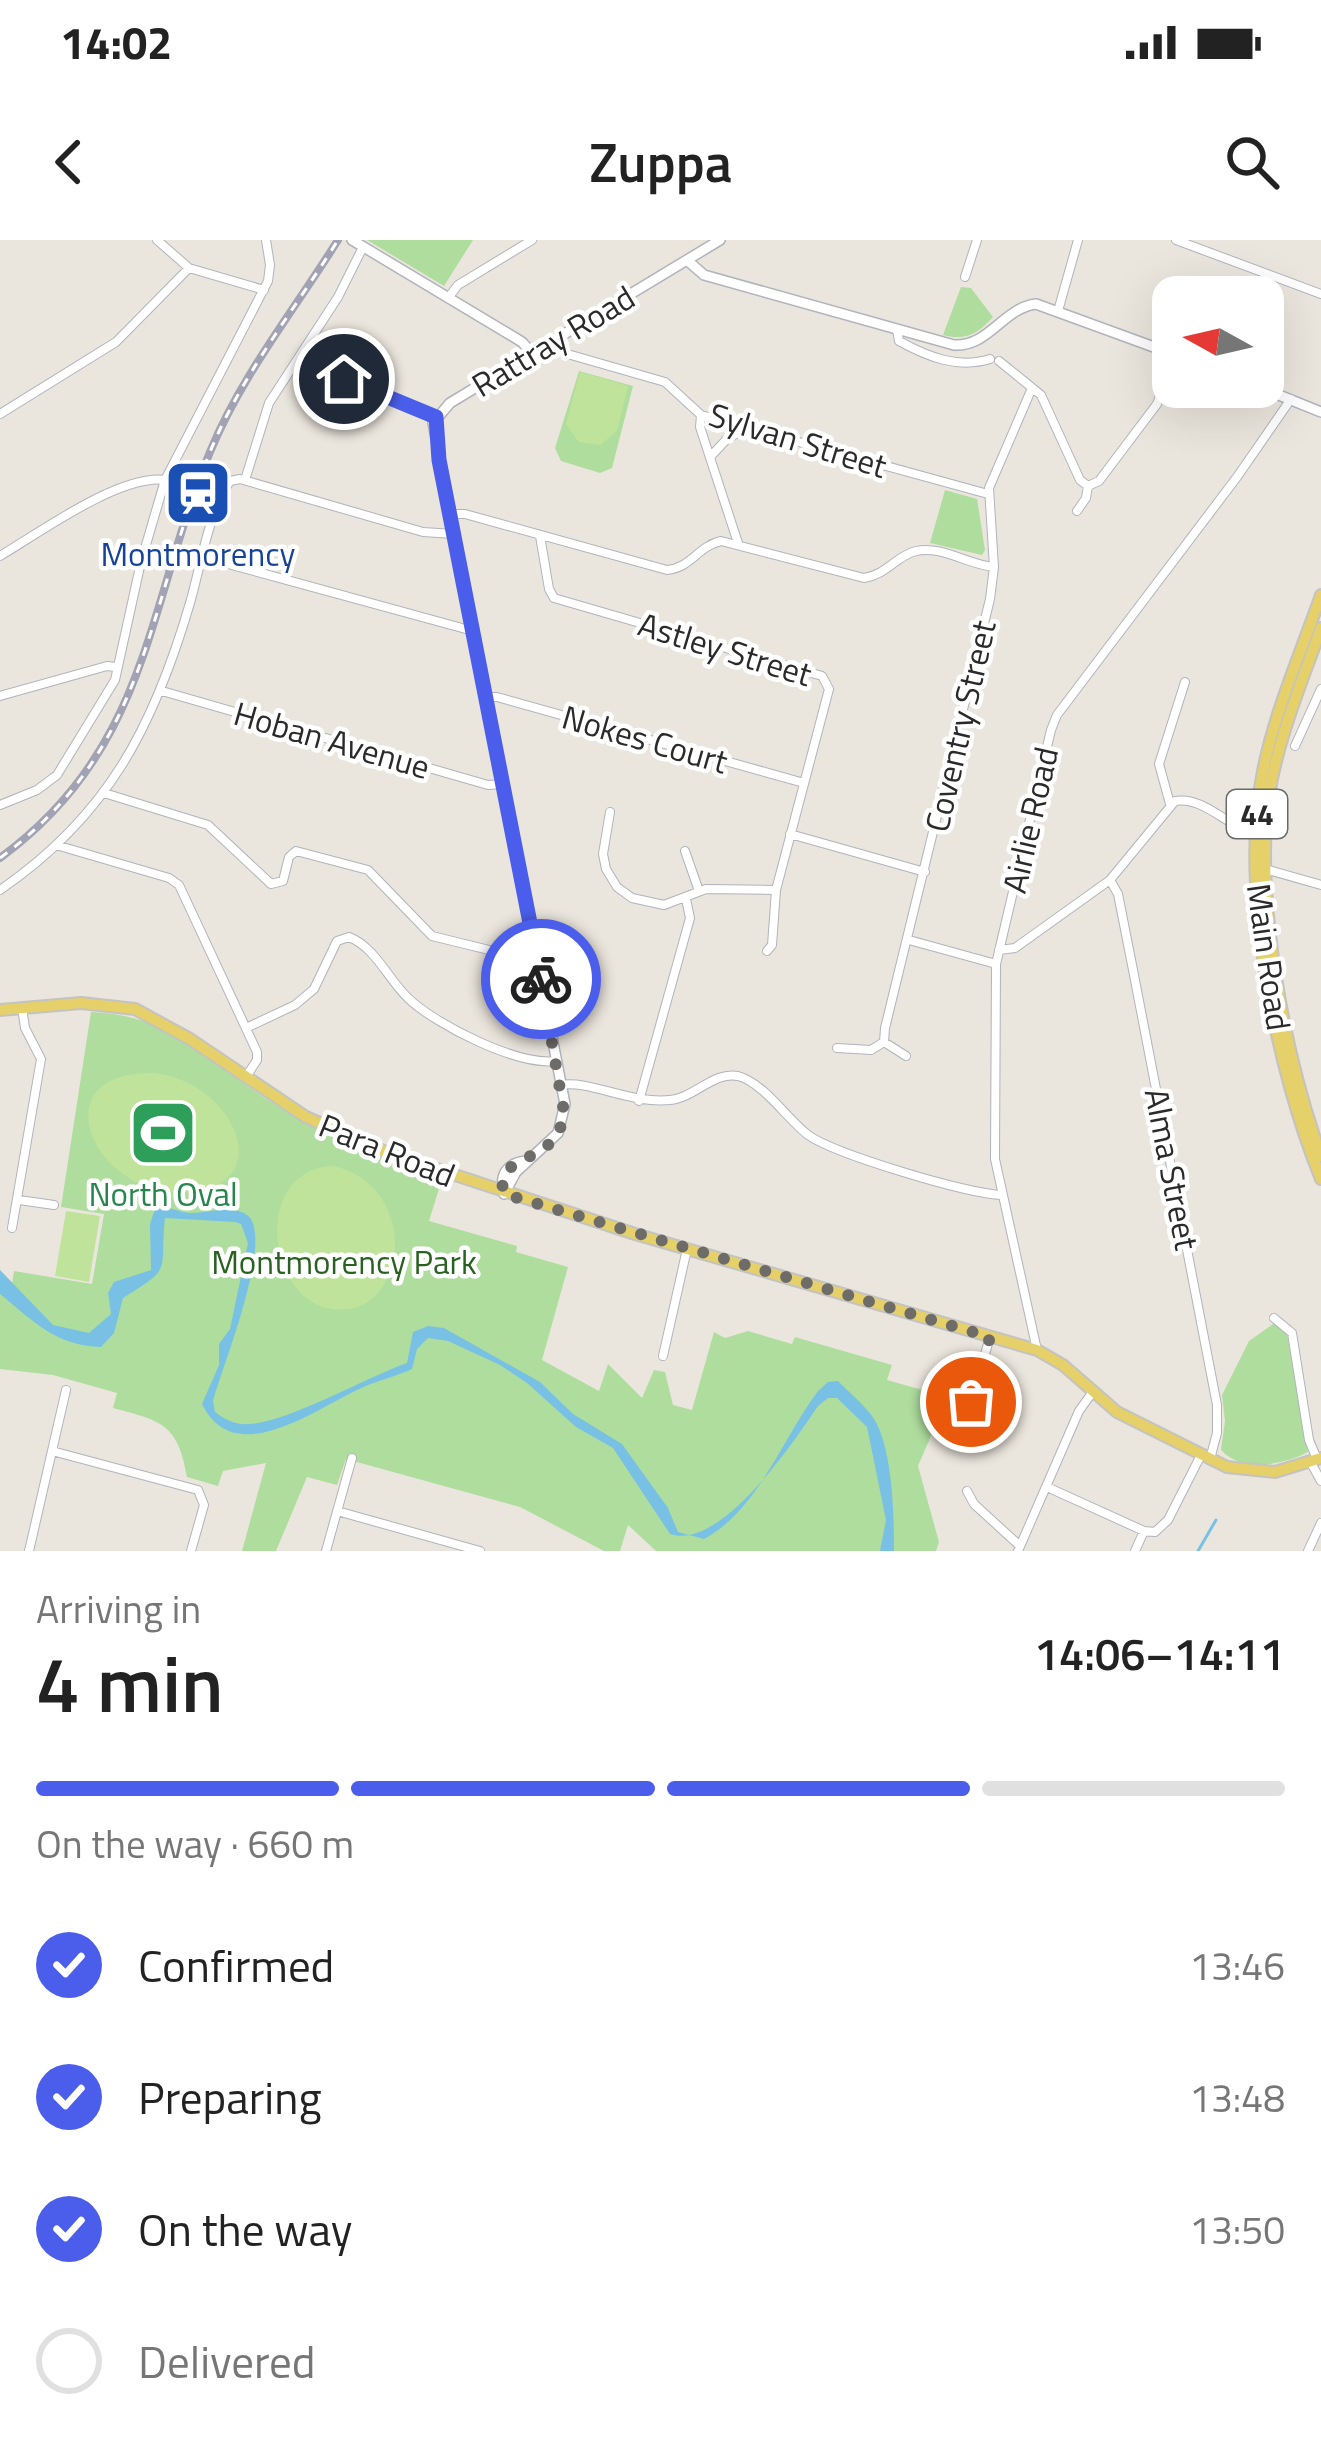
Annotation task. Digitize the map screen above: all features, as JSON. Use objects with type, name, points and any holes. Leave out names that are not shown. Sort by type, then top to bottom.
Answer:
[{"type":"main road","name":"Main Road","points":[[1321,595],[1269,745],[1259,790],[1272,1006],[1304,1133],[1321,1179]]},
{"type":"main road","name":"Main Road","points":[[1261,834],[1279,749],[1321,628]]},
{"type":"main road","name":"Main Road","points":[[1263,869],[1278,991],[1321,1156]]},
{"type":"main road","name":"Para Road","points":[[0,1010],[100,1004],[135,1010],[162,1021],[331,1130],[504,1194],[1034,1349],[1063,1365],[1125,1417],[1205,1457],[1259,1473],[1317,1461]]},
{"type":"street","points":[[157,240],[189,268],[264,290]]},
{"type":"street","points":[[0,805],[37,790],[57,775],[115,680],[165,480],[264,290],[270,265],[266,240]]},
{"type":"street","points":[[448,298],[458,285],[532,240]]},
{"type":"street","name":"Rattray Road","points":[[504,1194],[505,1172],[558,1133],[565,1118],[434,431],[436,417],[450,403],[720,240]]},
{"type":"street","points":[[965,277],[976,240]]},
{"type":"street","points":[[1058,311],[1078,240]]},
{"type":"street","points":[[1176,240],[1321,294]]},
{"type":"street","points":[[245,480],[269,403],[338,297],[357,243],[522,342],[532,353]]},
{"type":"street","points":[[688,261],[696,271],[714,278],[966,346],[1027,305],[1058,311],[1152,349]]},
{"type":"street","points":[[0,414],[116,342],[189,268]]},
{"type":"street","points":[[897,330],[899,340],[938,359],[961,364],[994,360],[1032,388],[1043,399],[1080,480],[1088,485],[1099,482],[1154,408]]},
{"type":"street","name":"Sylvan Street","points":[[555,340],[564,352],[665,382],[701,415],[988,494]]},
{"type":"street","points":[[298,359],[436,417]]},
{"type":"street","name":"Coventry Street","points":[[884,1042],[990,599],[994,567],[988,494],[1032,388]]},
{"type":"street","points":[[1284,396],[1318,408]]},
{"type":"street","name":"Airlie Road","points":[[1034,1349],[994,1159],[996,964],[1057,715],[1238,477],[1291,399]]},
{"type":"street","points":[[701,415],[700,427],[738,543]]},
{"type":"street","points":[[710,457],[746,428]]},
{"type":"street","points":[[0,890],[56,845],[104,793],[162,691],[226,484],[235,478],[245,480],[423,532],[454,534]]},
{"type":"street","points":[[0,556],[97,498],[152,479],[165,480]]},
{"type":"street","points":[[1077,511],[1088,485]]},
{"type":"street","points":[[450,514],[465,514],[667,570],[683,568],[710,544],[738,543],[865,578],[882,574],[921,550],[994,567]]},
{"type":"street","name":"Astley Street","points":[[540,536],[549,589],[559,600],[825,678],[829,689],[776,890],[772,945],[767,951]]},
{"type":"street","points":[[203,557],[473,631]]},
{"type":"street","points":[[0,696],[116,667]]},
{"type":"street","points":[[1170,804],[1160,764],[1185,682]]},
{"type":"street","points":[[1295,746],[1321,689]]},
{"type":"street","name":"Hoban Avenue","points":[[162,691],[488,785],[503,784]]},
{"type":"street","name":"Nokes Court","points":[[486,697],[804,783]]},
{"type":"street","points":[[104,793],[208,825],[272,884],[283,881],[289,857],[296,850],[361,867],[375,875],[427,934],[538,962]]},
{"type":"street","points":[[999,950],[1015,948],[1110,880],[1170,804],[1193,801],[1261,834]]},
{"type":"street","points":[[610,812],[604,860],[617,887],[632,898],[656,904],[686,899],[699,891],[776,890]]},
{"type":"street","points":[[790,834],[925,872]]},
{"type":"street","points":[[56,845],[176,882],[257,1057],[246,1077]]},
{"type":"street","points":[[685,851],[699,891]]},
{"type":"street","points":[[1263,869],[1321,885]]},
{"type":"street","name":"Alma Street","points":[[1110,880],[1118,894],[1135,975],[1217,1405],[1217,1433],[1205,1457]]},
{"type":"street","points":[[639,1101],[691,913],[686,899]]},
{"type":"street","points":[[246,1028],[301,1000],[319,982],[333,946],[349,937],[371,953],[410,1000],[457,1029],[518,1057],[556,1061]]},
{"type":"street","points":[[908,940],[996,964]]},
{"type":"street","points":[[12,1228],[41,1059],[25,1028],[22,1008]]},
{"type":"street","points":[[837,1048],[871,1050],[884,1042],[906,1056]]},
{"type":"street","points":[[562,1084],[639,1101],[677,1099],[723,1076],[742,1077],[806,1133],[834,1149],[1002,1195]]},
{"type":"street","points":[[19,1200],[54,1205]]},
{"type":"street","points":[[663,1356],[686,1249]]},
{"type":"street","points":[[1274,1318],[1292,1333],[1321,1481]]},
{"type":"street","points":[[971,1402],[990,1337]]},
{"type":"street","points":[[31,1551],[66,1390]]},
{"type":"street","points":[[967,1491],[1019,1549],[1079,1411],[1092,1394]]},
{"type":"street","points":[[52,1451],[198,1490],[204,1504],[191,1551]]},
{"type":"street","points":[[1047,1486],[1155,1532],[1166,1525],[1205,1457]]},
{"type":"street","points":[[326,1551],[352,1458]]},
{"type":"street","points":[[337,1511],[480,1551]]},
{"type":"street","points":[[1308,1551],[1321,1523]]},
{"type":"street","points":[[1135,1551],[1144,1531]]},
{"type":"green space","points":[[367,240],[473,240],[444,286]]},
{"type":"green space","points":[[961,287],[971,288],[993,317],[971,335],[943,335]]},
{"type":"green space","points":[[579,371],[633,386],[612,468],[600,473],[561,461],[555,448]]},
{"type":"green space","points":[[580,372],[628,386],[617,431],[600,445],[579,442],[566,424]]},
{"type":"green space","points":[[945,490],[977,499],[982,555],[930,543]]},
{"type":"green space","name":"Montmorency Park","points":[[91,1012],[147,1022],[192,1045],[298,1118],[442,1179],[429,1221],[517,1246],[516,1252],[568,1267],[542,1360],[599,1391],[608,1364],[642,1398],[654,1370],[665,1372],[673,1405],[692,1410],[714,1332],[725,1338],[748,1331],[792,1344],[795,1337],[892,1365],[887,1380],[926,1391],[931,1378],[968,1383],[958,1402],[943,1408],[918,1466],[939,1542],[936,1551],[656,1551],[628,1525],[620,1551],[604,1551],[520,1507],[346,1459],[337,1485],[307,1477],[276,1551],[242,1551],[266,1463],[223,1471],[218,1486],[187,1477],[173,1435],[156,1422],[113,1408],[117,1393],[53,1375],[0,1369],[0,1282],[11,1290],[14,1271],[92,1284],[104,1214],[61,1207]]},
{"type":"green space","name":"North Oval","points":[[154,1073],[183,1081],[208,1096],[226,1115],[239,1157],[231,1174],[212,1187],[181,1192],[149,1187],[123,1174],[103,1154],[91,1132],[89,1110],[97,1091],[119,1077]]},
{"type":"green space","name":"Montmorency Park","points":[[332,1166],[349,1171],[377,1192],[395,1239],[394,1257],[382,1287],[368,1302],[348,1309],[321,1306],[300,1292],[286,1270],[278,1243],[278,1216],[287,1192],[305,1174]]},
{"type":"green space","points":[[66,1211],[100,1216],[89,1282],[55,1276]]},
{"type":"green space","points":[[1273,1324],[1284,1327],[1287,1334],[1308,1452],[1275,1463],[1240,1462],[1221,1450],[1222,1395],[1249,1341]]},
{"type":"water","points":[[156,1206],[192,1213],[234,1210],[247,1215],[254,1228],[251,1275],[213,1401],[215,1412],[223,1417],[249,1424],[305,1408],[407,1363],[413,1332],[428,1326],[444,1328],[540,1382],[573,1414],[622,1444],[668,1508],[678,1532],[688,1535],[670,1534],[613,1448],[576,1427],[500,1365],[448,1341],[428,1338],[417,1349],[412,1369],[281,1428],[236,1433],[217,1424],[202,1404],[219,1365],[219,1344],[230,1329],[248,1243],[241,1224],[165,1218],[161,1267],[151,1280],[123,1298],[114,1333],[101,1347],[58,1337],[0,1294],[0,1270],[53,1325],[89,1333],[111,1314],[108,1293],[114,1282],[151,1270],[150,1224]]},
{"type":"water","points":[[838,1381],[872,1416],[884,1444],[894,1551],[880,1551],[886,1520],[867,1427],[837,1398],[818,1406],[763,1479],[818,1391]]},
{"type":"water","points":[[763,1479],[723,1526],[704,1539],[688,1535],[733,1510]]},
{"type":"waterway","points":[[1198,1551],[1216,1520]]},
{"type":"railway","points":[[0,858],[49,815],[87,770],[115,722],[137,672],[210,452],[253,370],[338,240]]},
{"type":"way so far","points":[[541,979],[565,1118],[549,1144],[505,1172],[504,1194],[990,1337],[971,1402]]},
{"type":"place","name":"Montmorency","points":[[198,493]]},
{"type":"place","name":"North Oval","points":[[163,1133]]},
{"type":"route","points":[[344,379],[436,417],[439,460],[541,979]]}]
